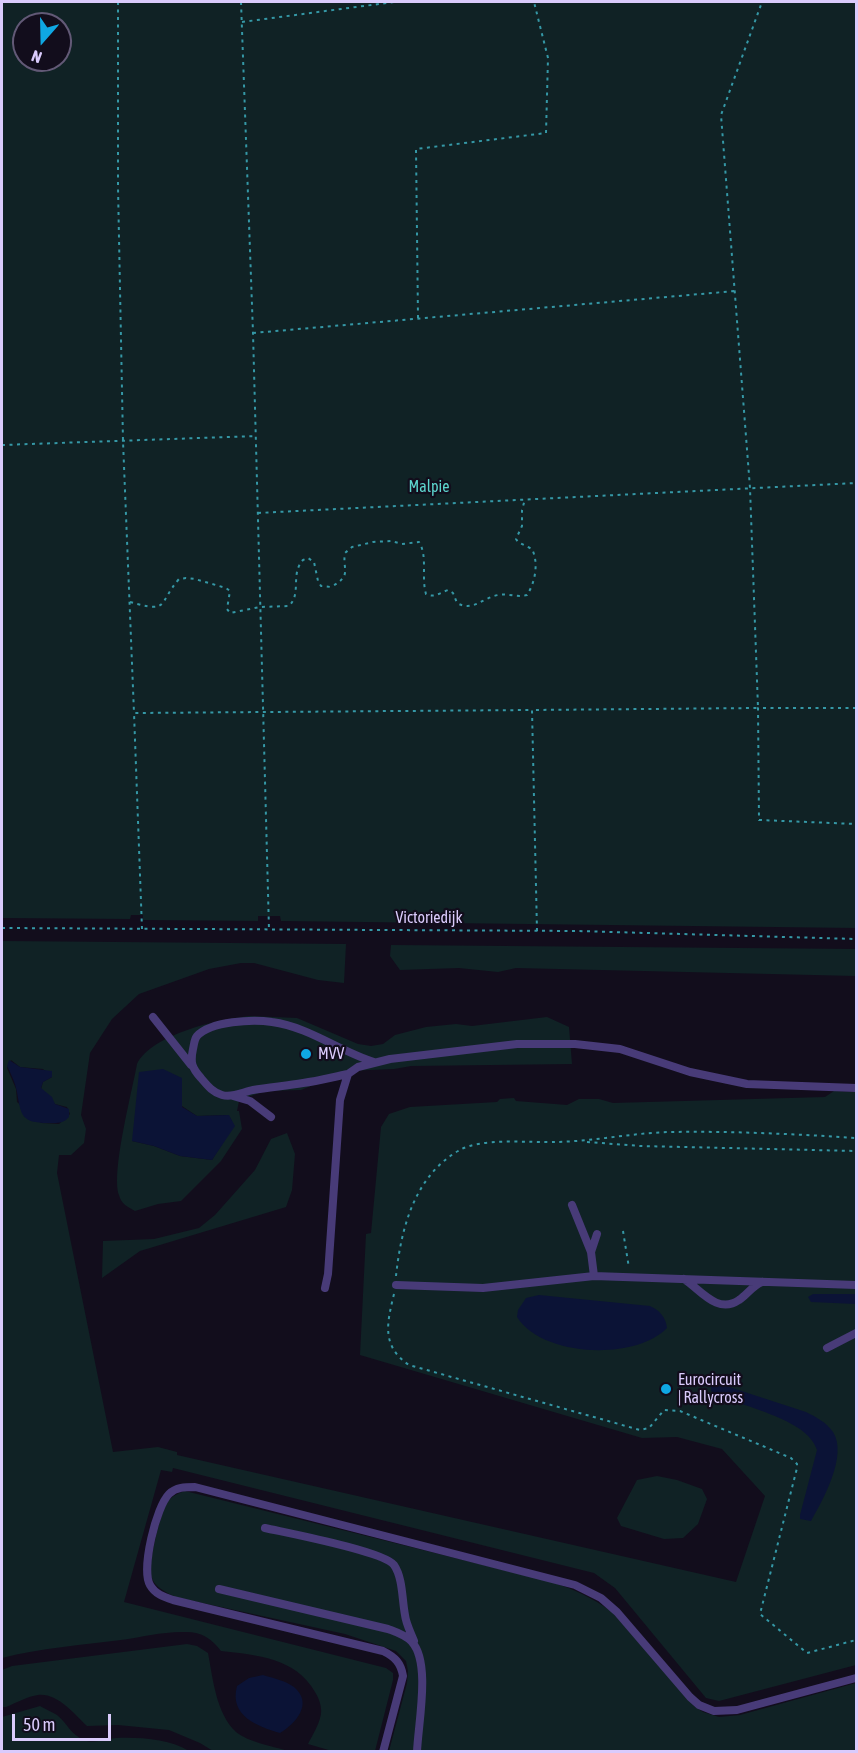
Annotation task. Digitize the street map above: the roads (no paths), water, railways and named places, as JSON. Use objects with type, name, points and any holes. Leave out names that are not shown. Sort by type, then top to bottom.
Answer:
[{"type":"lane","points":[[153,1017],[210,1088],[222,1095],[305,1083],[348,1074],[358,1067],[390,1059],[517,1044],[575,1044],[620,1049],[690,1072],[747,1084],[856,1088]]},
{"type":"lane","points":[[192,1066],[190,1062],[198,1036],[214,1028],[241,1021],[273,1022],[296,1028],[322,1038],[352,1055],[375,1063]]},
{"type":"lane","points":[[325,1288],[328,1274],[340,1100],[348,1074]]},
{"type":"lane","points":[[232,1095],[250,1101],[271,1117]]},
{"type":"lane","points":[[572,1205],[591,1252],[594,1276]]},
{"type":"lane","points":[[591,1252],[597,1234]]},
{"type":"lane","points":[[396,1285],[483,1288],[594,1276],[856,1285]]},
{"type":"lane","points":[[680,1278],[691,1283],[710,1300],[724,1304],[738,1301],[754,1287],[766,1281]]},
{"type":"lane","points":[[827,1348],[856,1334]]},
{"type":"lane","points":[[383,1752],[403,1676],[400,1664],[390,1654],[173,1600],[155,1591],[148,1579],[147,1560],[160,1509],[168,1495],[180,1488],[195,1487],[575,1585],[610,1605],[690,1697],[707,1709],[722,1712],[737,1710],[856,1678]]},
{"type":"lane","points":[[265,1528],[381,1557],[390,1562],[397,1572],[405,1616],[422,1664],[417,1752]]},
{"type":"lane","points":[[219,1589],[388,1629],[407,1637],[417,1648]]},
{"type":"water","points":[[9,1060],[20,1067],[52,1071],[52,1077],[43,1082],[41,1088],[52,1097],[55,1104],[69,1109],[69,1117],[57,1123],[39,1123],[27,1119],[21,1112],[15,1085],[7,1066]]},
{"type":"water","points":[[163,1069],[182,1078],[182,1107],[197,1116],[229,1115],[235,1126],[212,1160],[180,1156],[132,1141],[139,1072]]},
{"type":"water","points":[[813,1294],[856,1294],[856,1304],[811,1302],[808,1297]]},
{"type":"water","points":[[539,1295],[650,1306],[661,1314],[667,1328],[652,1339],[634,1346],[612,1350],[567,1347],[546,1340],[529,1330],[517,1317],[518,1310],[526,1298]]},
{"type":"water","points":[[717,1383],[806,1412],[824,1423],[833,1432],[838,1453],[836,1465],[827,1490],[811,1521],[800,1519],[800,1515],[817,1450],[811,1439],[786,1421],[711,1391],[711,1385]]},
{"type":"water","points":[[263,1675],[291,1685],[300,1693],[302,1707],[300,1713],[280,1733],[254,1723],[241,1712],[237,1705],[237,1686],[249,1678]]},
{"type":"place","name":"MVV","points":[[306,1054]]},
{"type":"place","name":"Eurocircuit | Rallycross","points":[[666,1389]]},
{"type":"park label","name":"Malpie","points":[[429,487]]}]
